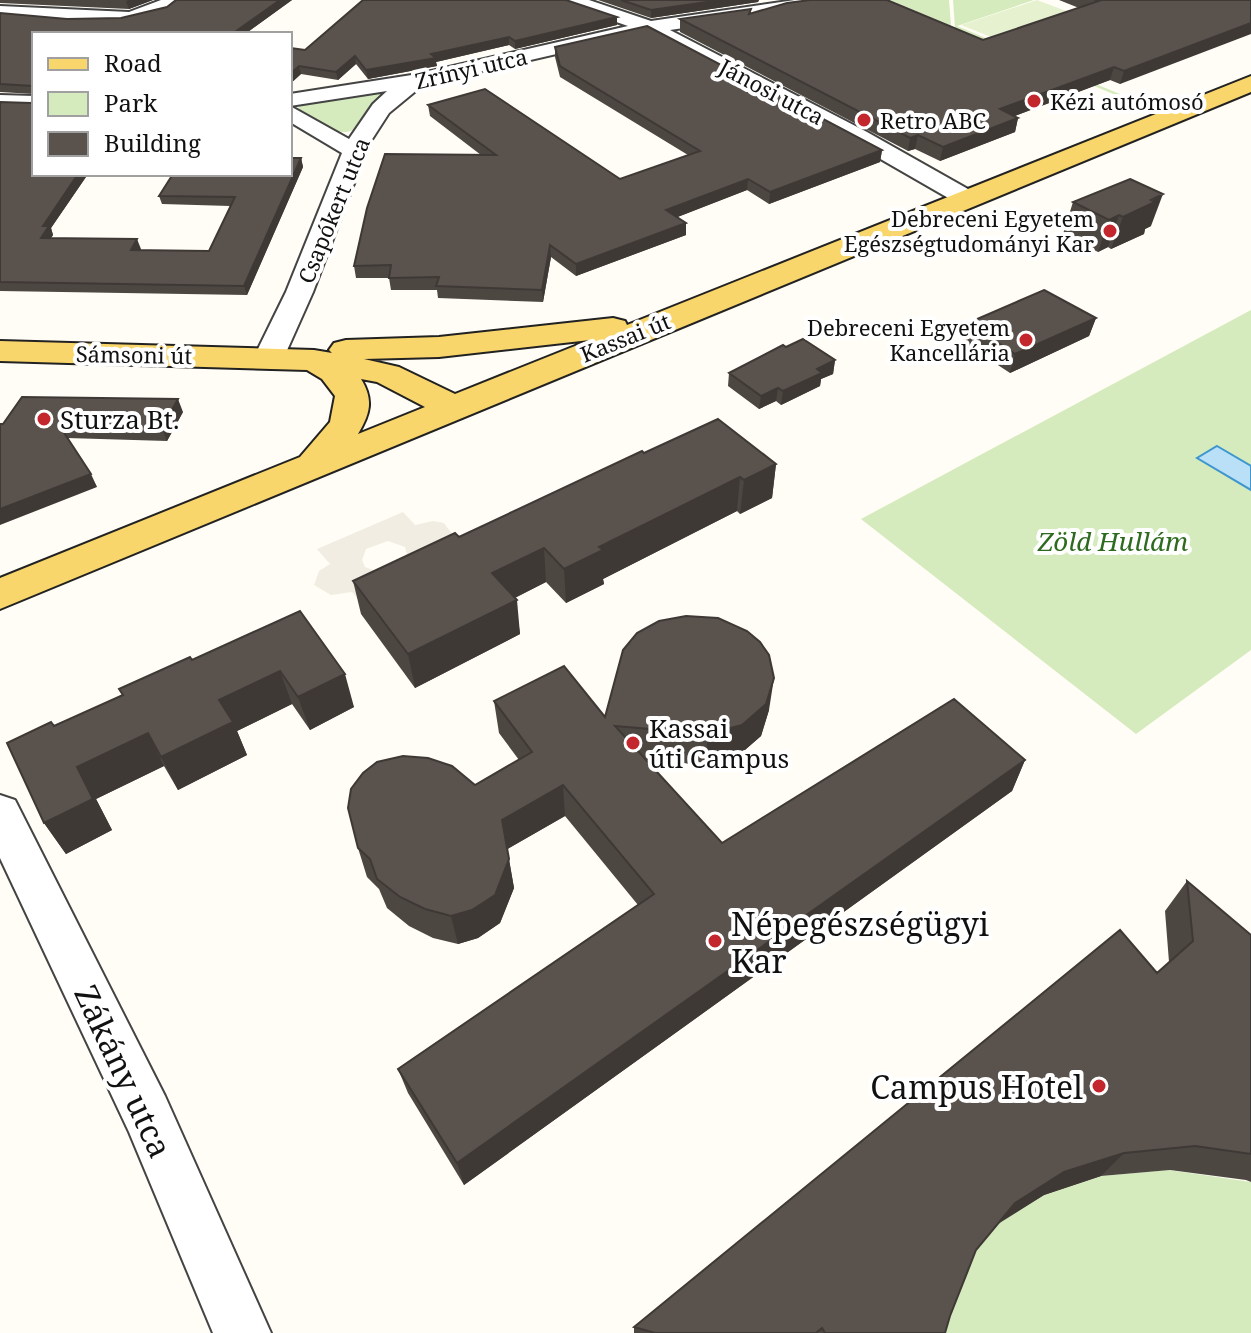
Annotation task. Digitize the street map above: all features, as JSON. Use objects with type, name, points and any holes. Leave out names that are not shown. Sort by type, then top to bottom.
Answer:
[{"type":"main road","name":"Kassai út","points":[[0,594],[1251,83]]},
{"type":"main road","points":[[315,357],[364,348],[439,347],[659,324]]},
{"type":"main road","name":"Sámsoni út","points":[[0,351],[315,357],[387,374],[463,403]]},
{"type":"main road","points":[[312,465],[347,424],[355,402],[348,383],[315,357]]},
{"type":"street","points":[[0,12],[134,17],[175,0]]},
{"type":"street","name":"Jánosi utca","points":[[571,0],[602,8],[650,27],[859,137],[966,198]]},
{"type":"street","name":"Zrínyi utca","points":[[292,100],[418,80],[650,27],[801,2],[833,0]]},
{"type":"street","name":"Csapókert utca","points":[[269,357],[287,324],[354,151],[387,102],[418,80]]},
{"type":"street","points":[[0,101],[32,102]]},
{"type":"street","points":[[292,114],[354,151]]},
{"type":"street","name":"Zákány utca","points":[[0,813],[147,1114],[242,1333]]},
{"type":"green space","points":[[890,0],[949,0],[951,26]]},
{"type":"green space","points":[[953,0],[1034,0],[957,26],[1127,97],[1123,98],[955,28]]},
{"type":"green space","points":[[1037,0],[1082,17],[1006,43],[961,25]]},
{"type":"green space","points":[[382,91],[388,95],[365,121],[348,132],[329,128],[298,112],[299,104]]},
{"type":"green space","name":"Zöld Hullám","points":[[1251,310],[1251,650],[1136,734],[861,519]]},
{"type":"green space","points":[[1169,1170],[1251,1182],[1251,1333],[934,1333],[959,1269],[997,1224],[1044,1195],[1101,1176]]},
{"type":"shaded area","points":[[403,512],[415,525],[433,521],[444,523],[452,534],[452,540],[361,602],[352,592],[331,595],[314,585],[319,571],[330,564],[317,549]],"holes":[[[388,541],[405,547],[408,559],[381,573],[365,567],[362,560],[366,549]]]},
{"type":"water","points":[[1217,446],[1251,466],[1251,490],[1197,458]]},
{"type":"building","points":[[176,0],[280,0],[235,32],[32,32],[32,86],[0,84],[0,13],[67,19],[121,18],[167,7]]},
{"type":"building","points":[[363,0],[566,0],[617,17],[515,41],[509,37],[431,54],[436,58],[366,70],[355,56],[336,72],[299,66],[292,72],[292,48],[305,50]]},
{"type":"building","points":[[621,0],[721,0],[651,10]]},
{"type":"building","points":[[810,0],[887,0],[983,40],[1099,1],[1095,0],[1251,0],[1251,23],[1124,71],[1114,67],[1000,109],[1018,118],[943,147],[918,135],[910,138],[680,19],[751,9],[749,14]]},
{"type":"building","points":[[647,26],[882,150],[770,192],[748,179],[666,210],[686,223],[576,264],[550,245],[542,290],[436,286],[439,277],[389,278],[391,265],[354,266],[367,208],[385,154],[496,155],[428,105],[485,89],[620,179],[700,151],[560,66],[555,47]]},
{"type":"building","points":[[0,102],[31,103],[32,176],[77,176],[43,226],[49,226],[41,238],[137,239],[131,250],[209,251],[235,197],[159,196],[172,176],[292,176],[292,158],[301,158],[244,286],[0,282]]},
{"type":"building","points":[[1130,179],[1163,194],[1151,200],[1155,202],[1109,220],[1073,202]]},
{"type":"building","points":[[1044,290],[1096,318],[1015,354],[968,323]]},
{"type":"building","points":[[803,339],[835,360],[817,369],[822,373],[783,391],[778,388],[761,396],[729,373],[783,345],[786,347]]},
{"type":"building","points":[[22,397],[178,399],[162,428],[59,425],[91,474],[0,509],[0,424]]},
{"type":"building","points":[[718,419],[776,464],[744,480],[740,477],[599,547],[603,550],[564,569],[544,548],[492,573],[517,600],[408,654],[353,581],[455,533],[459,537]]},
{"type":"building","points":[[300,611],[345,674],[298,697],[280,671],[219,700],[233,722],[161,757],[148,733],[77,767],[93,799],[44,823],[7,743],[51,722],[54,726],[123,695],[119,689]]},
{"type":"building","name":"Népegészségügyi Kar","points":[[686,616],[718,618],[747,631],[760,642],[769,655],[774,678],[766,704],[742,725],[708,734],[615,726],[722,843],[954,699],[1025,760],[457,1163],[398,1069],[654,894],[563,785],[502,820],[509,859],[495,895],[472,910],[451,916],[425,909],[400,897],[377,879],[370,859],[358,848],[348,808],[351,789],[363,773],[377,762],[403,756],[428,758],[452,766],[475,785],[532,752],[494,701],[564,666],[605,717],[623,650],[637,633],[659,621]]},
{"type":"building","name":"Campus Hotel","points":[[1187,881],[1251,935],[1251,1154],[1195,1146],[1124,1153],[1064,1172],[1015,1203],[976,1250],[945,1333],[825,1333],[822,1328],[816,1333],[655,1333],[634,1327],[1120,930],[1157,973],[1193,941]]},
{"type":"place","name":"Kézi autómosó","points":[[1034,101]]},
{"type":"place","name":"Retro ABC","points":[[864,120]]},
{"type":"place","name":"Debreceni Egyetem Egészségtudományi Kar","points":[[1110,231]]},
{"type":"place","name":"Debreceni Egyetem Kancellária","points":[[1026,340]]},
{"type":"place","name":"Sturza Bt.","points":[[44,419]]},
{"type":"place","name":"Kassai úti Campus","points":[[633,743]]},
{"type":"place","name":"Népegészségügyi Kar","points":[[715,941]]},
{"type":"place","name":"Campus Hotel","points":[[1099,1086]]}]
